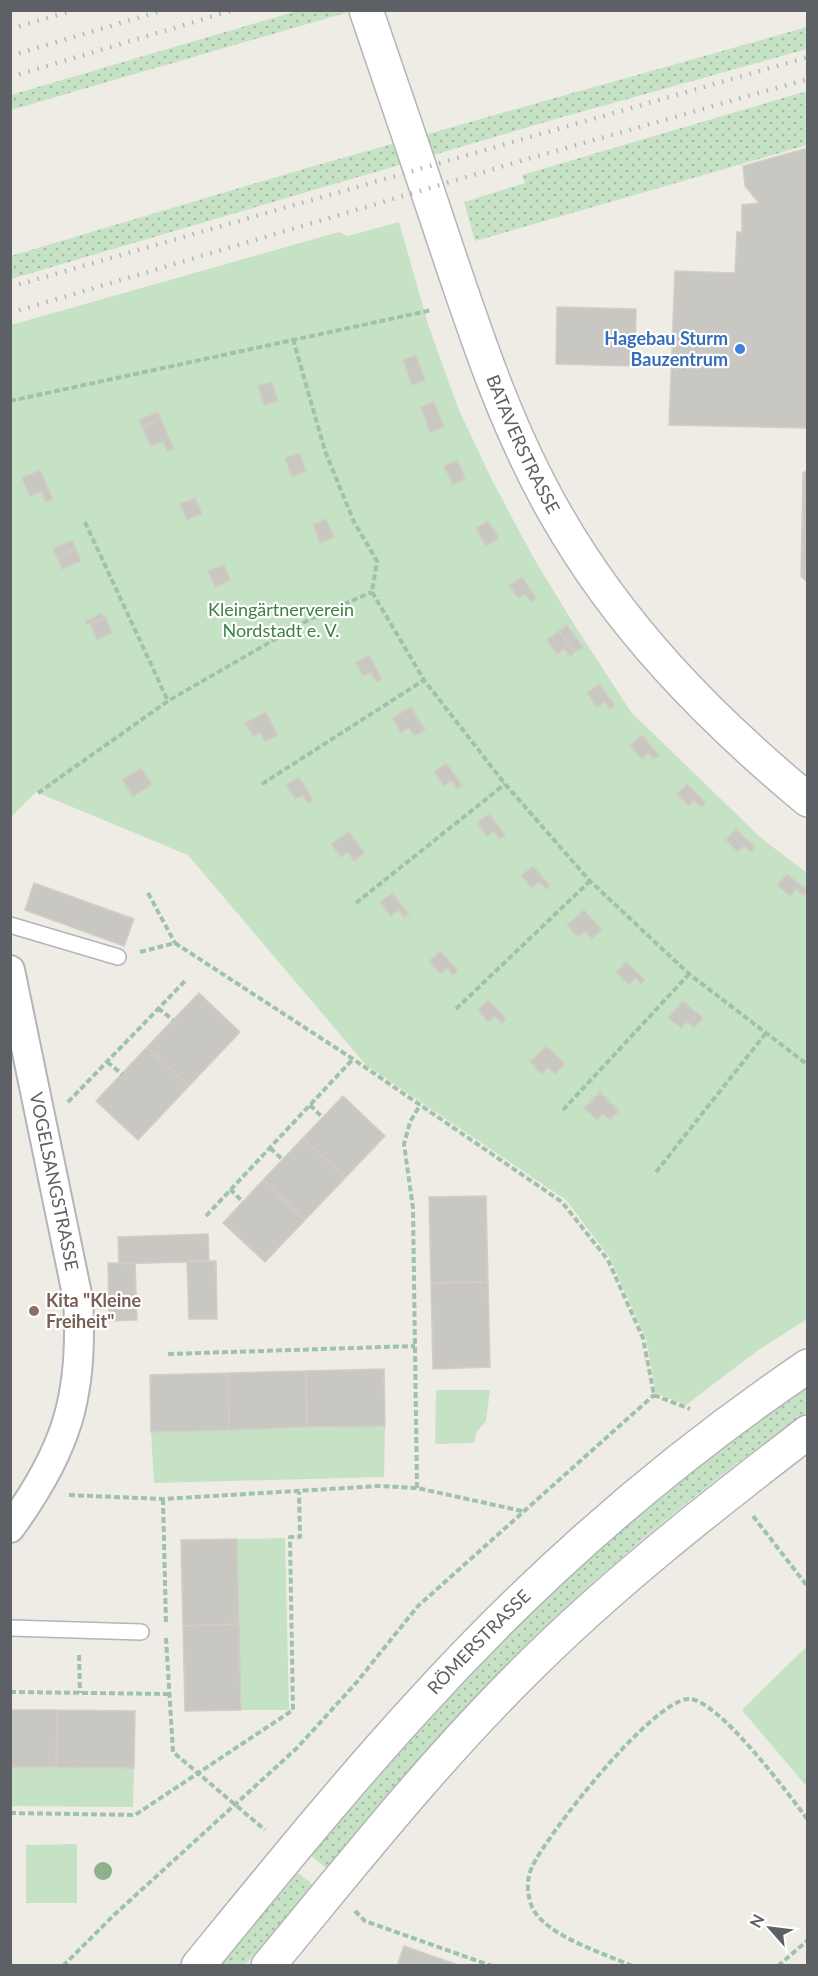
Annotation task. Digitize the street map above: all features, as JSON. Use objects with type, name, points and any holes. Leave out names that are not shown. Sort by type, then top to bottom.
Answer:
[{"type":"main road","name":"BATAVERSTRASSE","points":[[366,10],[465,303],[513,430],[555,514],[594,575],[646,645],[683,686],[766,765],[807,800]]},
{"type":"main road","name":"RÖMERSTRASSE","points":[[198,1965],[410,1714],[492,1628],[593,1535],[677,1464],[727,1423],[807,1366]]},
{"type":"main road","points":[[268,1965],[461,1738],[524,1672],[621,1581],[807,1432]]},
{"type":"street","name":"VOGELSANGSTRASSE","points":[[10,970],[19,1066],[42,1129],[78,1299],[81,1341],[75,1398],[61,1446],[36,1494],[10,1528]]},
{"type":"lane","points":[[10,925],[118,957]]},
{"type":"lane","points":[[10,1628],[141,1632]]},
{"type":"path","points":[[10,401],[465,303]]},
{"type":"path","points":[[293,339],[325,451],[354,522],[377,561],[372,592],[424,680],[506,784],[590,881],[689,974],[807,1065]]},
{"type":"path","points":[[85,522],[168,701]]},
{"type":"path","points":[[38,793],[168,701],[310,620],[372,592]]},
{"type":"path","points":[[262,784],[424,680]]},
{"type":"path","points":[[356,903],[506,784]]},
{"type":"path","points":[[456,1009],[590,881]]},
{"type":"path","points":[[63,1965],[114,1915],[305,1740],[356,1683],[418,1606],[522,1510],[654,1395],[643,1338],[608,1260],[562,1202],[353,1059],[175,943],[148,894]]},
{"type":"path","points":[[118,957],[175,943]]},
{"type":"path","points":[[563,1110],[689,974]]},
{"type":"path","points":[[42,1129],[186,980]]},
{"type":"path","points":[[158,1008],[173,1020]]},
{"type":"path","points":[[656,1172],[766,1033]]},
{"type":"path","points":[[206,1216],[353,1059]]},
{"type":"path","points":[[107,1062],[122,1074]]},
{"type":"path","points":[[310,1105],[323,1118]]},
{"type":"path","points":[[417,1488],[413,1208],[404,1144],[410,1122],[420,1105]]},
{"type":"path","points":[[270,1148],[283,1160]]},
{"type":"path","points":[[230,1189],[243,1202]]},
{"type":"path","points":[[168,1354],[416,1346]]},
{"type":"path","points":[[36,1494],[163,1499],[299,1492],[379,1485],[417,1488],[522,1510]]},
{"type":"path","points":[[10,1814],[135,1815],[293,1710],[290,1537],[300,1537],[299,1492]]},
{"type":"path","points":[[163,1499],[173,1752],[273,1837]]},
{"type":"path","points":[[750,1513],[807,1587]]},
{"type":"path","points":[[79,1629],[80,1693]]},
{"type":"path","points":[[10,1692],[170,1694]]},
{"type":"path","points":[[632,1965],[557,1932],[533,1909],[527,1885],[532,1868],[562,1820],[594,1781],[646,1727],[674,1704],[688,1699],[701,1702],[731,1727],[807,1820]]},
{"type":"path","points":[[345,1917],[352,1908],[364,1921],[492,1965]]},
{"type":"path","points":[[778,1965],[807,1940]]},
{"type":"green space","points":[[297,11],[352,11],[11,110],[11,95]]},
{"type":"green space","points":[[807,27],[807,49],[559,118],[11,279],[11,256],[300,170]]},
{"type":"green space","points":[[807,91],[807,145],[475,241],[464,202],[525,183],[522,175]]},
{"type":"green space","name":"Kleingärtnerverein Nordstadt e. V.","points":[[399,222],[428,324],[458,408],[491,478],[533,557],[572,621],[631,712],[761,838],[807,873],[807,1319],[757,1351],[686,1405],[656,1393],[646,1339],[610,1258],[566,1200],[366,1065],[188,855],[36,792],[11,817],[11,325],[339,232],[348,236]]},
{"type":"green space","points":[[807,1388],[807,1412],[659,1526],[553,1619],[494,1677],[445,1730],[326,1868],[311,1856],[444,1704],[559,1586],[662,1496]]},
{"type":"green space","points":[[436,1390],[490,1390],[486,1421],[476,1433],[474,1443],[435,1444]]},
{"type":"green space","points":[[385,1426],[384,1477],[154,1483],[151,1432]]},
{"type":"green space","points":[[285,1538],[289,1710],[241,1710],[237,1539]]},
{"type":"green space","points":[[807,1646],[807,1787],[742,1710]]},
{"type":"green space","points":[[11,1767],[134,1768],[133,1807],[11,1806]]},
{"type":"green space","points":[[77,1844],[77,1903],[26,1903],[26,1845]]},
{"type":"green space","points":[[298,1873],[313,1885],[245,1965],[220,1965]]},
{"type":"building","name":"Hagebau Sturm Bauzentrum","points":[[808,148],[808,428],[669,425],[675,271],[735,273],[737,232],[742,232],[742,205],[759,203],[745,186],[743,166]]},
{"type":"building","points":[[557,307],[636,309],[635,366],[556,364]]},
{"type":"building","points":[[416,355],[425,380],[412,385],[403,360]]},
{"type":"building","points":[[272,382],[278,401],[264,405],[258,386]]},
{"type":"building","points":[[434,402],[444,427],[430,432],[421,407]]},
{"type":"building","points":[[158,412],[161,419],[142,427],[139,420]]},
{"type":"building","points":[[161,419],[174,449],[167,451],[163,441],[151,446],[142,427]]},
{"type":"building","points":[[299,453],[306,471],[292,477],[285,458]]},
{"type":"building","points":[[457,460],[466,478],[453,485],[444,466]]},
{"type":"building","points":[[808,469],[808,583],[801,576],[803,473]]},
{"type":"building","points":[[40,470],[53,499],[46,502],[41,491],[30,496],[22,478]]},
{"type":"building","points":[[195,498],[202,514],[187,520],[180,504]]},
{"type":"building","points":[[326,519],[334,537],[320,543],[313,525]]},
{"type":"building","points":[[488,521],[499,538],[486,546],[476,528]]},
{"type":"building","points":[[72,540],[76,549],[57,557],[53,549]]},
{"type":"building","points":[[76,549],[81,561],[62,569],[57,557]]},
{"type":"building","points":[[224,565],[230,580],[215,587],[208,571]]},
{"type":"building","points":[[522,577],[536,598],[531,602],[525,594],[518,598],[509,585]]},
{"type":"building","points":[[102,613],[104,618],[87,625],[85,621]]},
{"type":"building","points":[[106,617],[112,633],[97,640],[90,624]]},
{"type":"building","points":[[567,625],[583,647],[575,652],[559,631]]},
{"type":"building","points":[[559,631],[575,652],[570,656],[564,649],[557,654],[547,640]]},
{"type":"building","points":[[369,655],[382,679],[376,682],[371,672],[363,676],[356,663]]},
{"type":"building","points":[[599,684],[615,705],[610,709],[605,702],[597,707],[587,693]]},
{"type":"building","points":[[411,707],[425,730],[414,736],[409,728],[401,733],[392,718]]},
{"type":"building","points":[[266,712],[278,735],[265,742],[260,732],[253,736],[245,723]]},
{"type":"building","points":[[642,735],[659,755],[654,759],[648,753],[642,759],[630,745]]},
{"type":"building","points":[[446,763],[462,785],[457,789],[451,781],[444,786],[434,772]]},
{"type":"building","points":[[141,768],[152,784],[133,797],[122,780]]},
{"type":"building","points":[[299,777],[313,800],[308,803],[303,795],[295,799],[286,785]]},
{"type":"building","points":[[687,784],[706,803],[701,807],[694,800],[689,806],[677,794]]},
{"type":"building","points":[[489,814],[505,835],[500,839],[494,831],[487,836],[477,823]]},
{"type":"building","points":[[736,829],[755,847],[751,852],[744,846],[738,852],[726,840]]},
{"type":"building","points":[[349,832],[365,853],[354,861],[348,852],[341,857],[331,844]]},
{"type":"building","points":[[533,866],[550,886],[546,889],[539,882],[532,888],[521,876]]},
{"type":"building","points":[[787,874],[807,890],[803,895],[796,889],[790,896],[777,885]]},
{"type":"building","points":[[34,883],[134,919],[124,946],[25,910]]},
{"type":"building","points":[[392,893],[409,914],[404,917],[398,910],[391,916],[380,903]]},
{"type":"building","points":[[584,910],[602,930],[592,939],[585,931],[578,937],[567,925]]},
{"type":"building","points":[[440,951],[458,971],[453,975],[447,968],[441,974],[429,961]]},
{"type":"building","points":[[626,962],[645,980],[641,984],[635,978],[629,985],[616,972]]},
{"type":"building","points":[[199,993],[240,1032],[189,1086],[147,1047]]},
{"type":"building","points":[[489,1000],[506,1019],[502,1024],[495,1016],[488,1022],[478,1010]]},
{"type":"building","points":[[683,1001],[703,1018],[694,1028],[687,1021],[681,1028],[668,1017]]},
{"type":"building","points":[[546,1046],[565,1064],[555,1074],[548,1067],[542,1074],[530,1062]]},
{"type":"building","points":[[147,1047],[189,1086],[138,1140],[96,1101]]},
{"type":"building","points":[[600,1092],[619,1111],[610,1120],[603,1114],[597,1120],[584,1108]]},
{"type":"building","points":[[343,1096],[385,1136],[345,1178],[303,1138]]},
{"type":"building","points":[[303,1138],[345,1178],[305,1220],[263,1180]]},
{"type":"building","points":[[263,1180],[305,1220],[265,1262],[223,1223]]},
{"type":"building","points":[[486,1196],[488,1282],[431,1283],[429,1197]]},
{"type":"building","points":[[208,1234],[209,1261],[119,1264],[118,1237]]},
{"type":"building","points":[[187,1261],[216,1261],[217,1319],[189,1319]]},
{"type":"building","points":[[108,1263],[135,1263],[137,1320],[109,1321]]},
{"type":"building","points":[[488,1282],[490,1367],[433,1369],[431,1283]]},
{"type":"building","points":[[384,1369],[385,1426],[307,1427],[306,1371]]},
{"type":"building","points":[[306,1371],[307,1427],[229,1430],[228,1373]]},
{"type":"building","points":[[228,1373],[229,1430],[151,1432],[150,1375]]},
{"type":"building","points":[[237,1539],[239,1624],[183,1626],[181,1540]]},
{"type":"building","points":[[239,1624],[241,1710],[185,1711],[183,1626]]},
{"type":"building","points":[[10,1710],[57,1710],[56,1767],[10,1767]]},
{"type":"building","points":[[57,1710],[135,1711],[134,1768],[56,1767]]},
{"type":"building","points":[[404,1946],[461,1966],[397,1966]]},
{"type":"railway","points":[[10,29],[74,10]]},
{"type":"railway","points":[[10,56],[164,10]]},
{"type":"railway","points":[[10,77],[234,10]]},
{"type":"railway","points":[[10,287],[808,57]]},
{"type":"railway","points":[[10,313],[517,162],[808,79]]},
{"type":"place","name":"Hagebau Sturm Bauzentrum","points":[[740,349]]},
{"type":"place","name":"Kita \"Kleine Freiheit\"","points":[[34,1311]]}]
